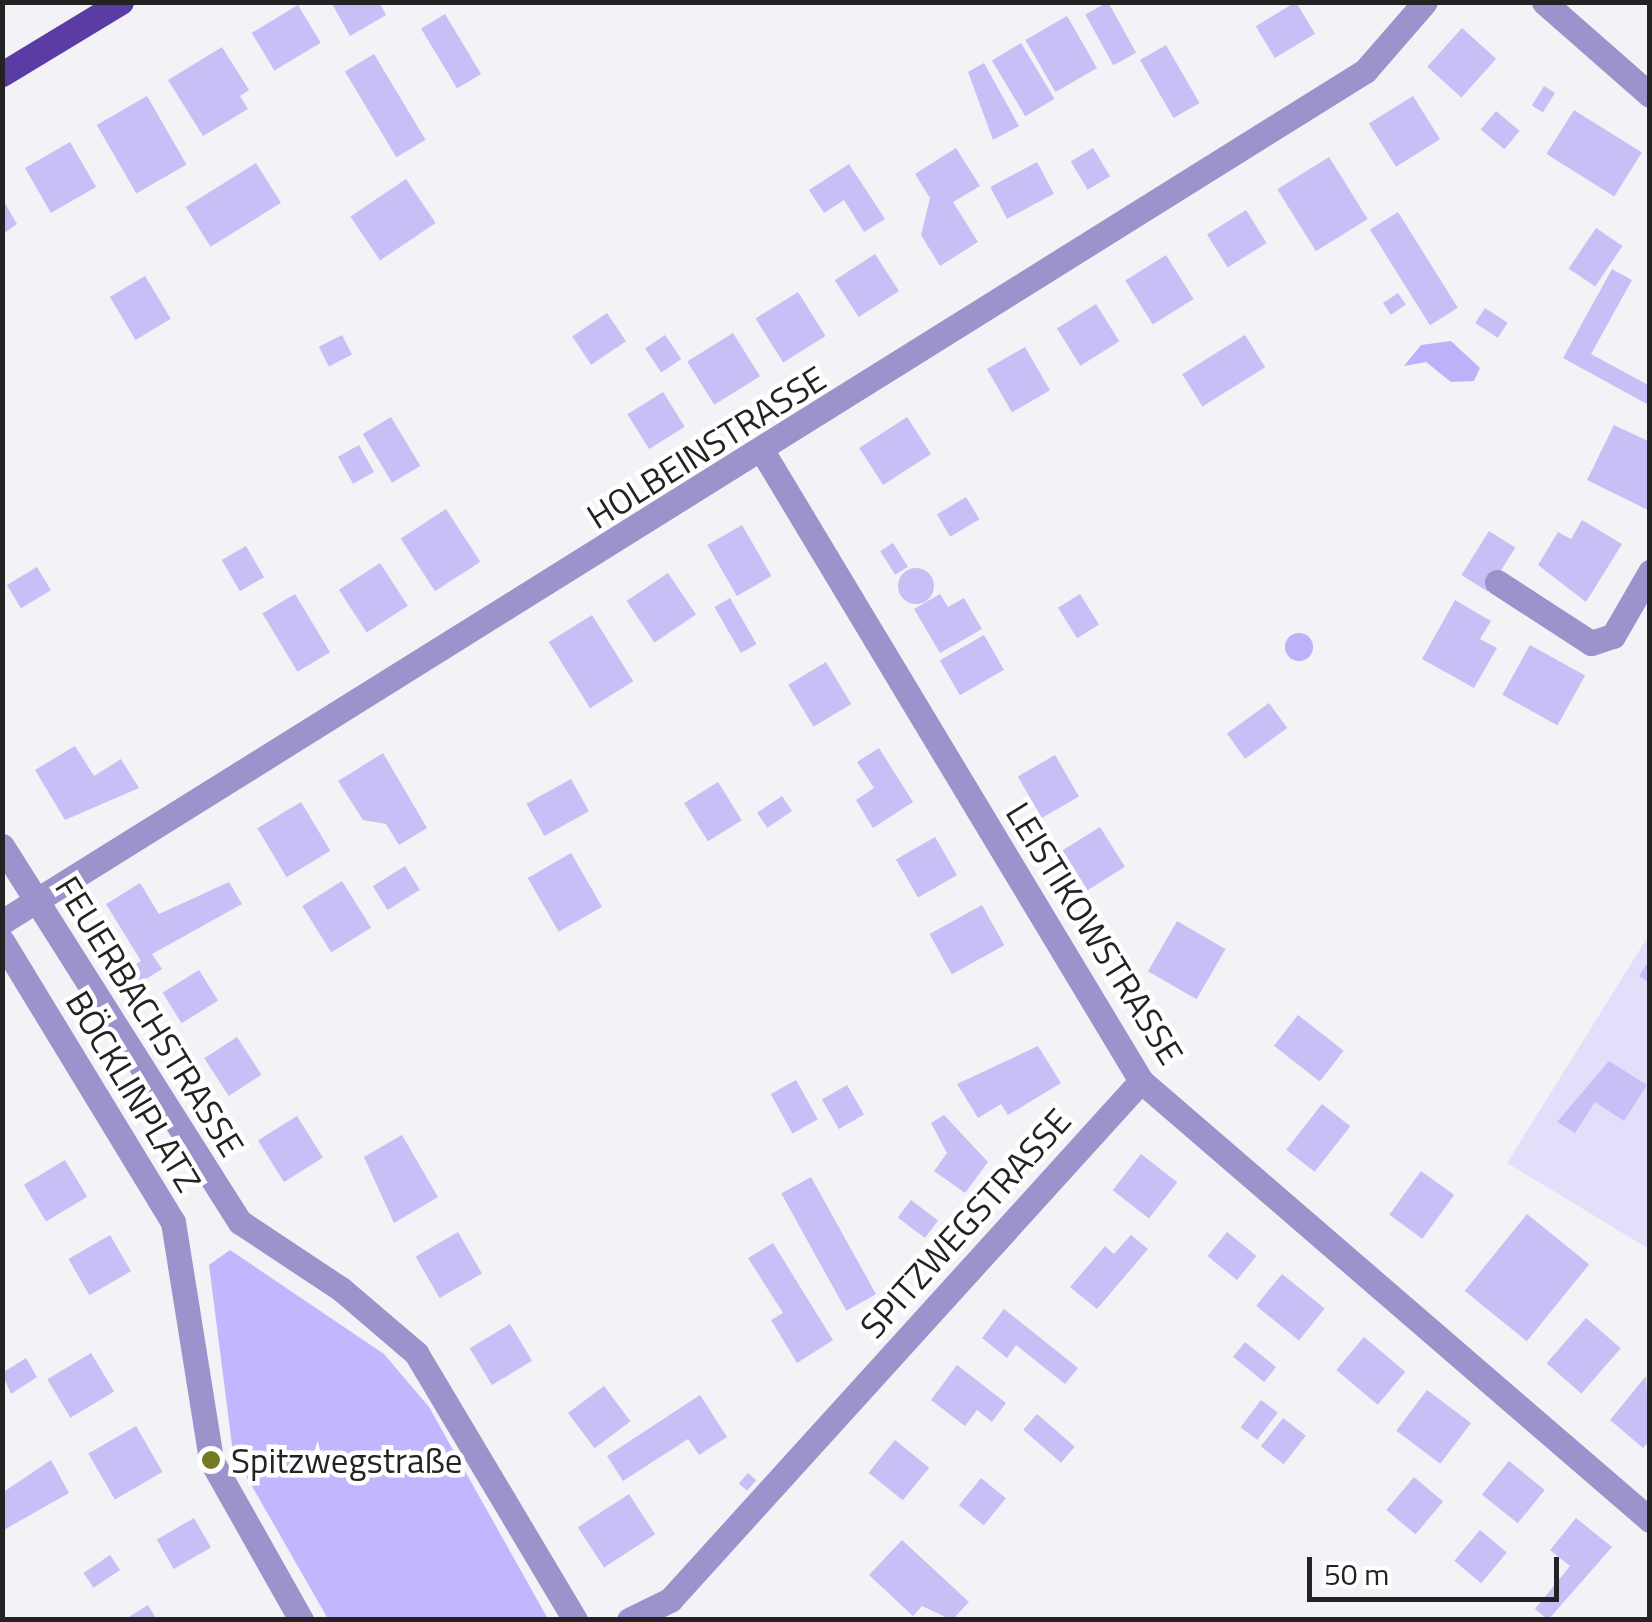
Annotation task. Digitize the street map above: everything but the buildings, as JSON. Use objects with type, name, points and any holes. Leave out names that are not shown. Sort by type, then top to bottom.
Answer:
[{"type":"main road","points":[[2,74],[121,2]]},
{"type":"street","name":"HOLBEINSTRASSE","points":[[2,922],[764,454],[1365,70],[1425,2]]},
{"type":"street","points":[[1544,2],[1650,95]]},
{"type":"street","name":"LEISTIKOWSTRASSE","points":[[764,454],[1141,1081],[1650,1520]]},
{"type":"street","points":[[1497,582],[1590,643],[1613,636],[1650,572]]},
{"type":"street","name":"FEUERBACHSTRASSE","points":[[2,846],[240,1222],[341,1289],[416,1354],[575,1620]]},
{"type":"street","name":"BÖCKLINPLATZ","points":[[2,941],[173,1222],[211,1460],[301,1620]]},
{"type":"street","name":"SPITZWEGSTRASSE","points":[[630,1620],[676,1610],[1141,1081]]},
{"type":"shaded area","points":[[1451,341],[1480,368],[1474,381],[1451,382],[1426,362],[1404,366],[1421,345]]},
{"type":"shaded area","points":[[1299,633],[1309,637],[1313,647],[1309,657],[1299,661],[1289,657],[1285,647],[1289,637]]},
{"type":"shaded area","points":[[1649,935],[1649,1249],[1507,1163]]},
{"type":"shaded area","points":[[230,1250],[384,1354],[429,1407],[548,1619],[328,1619],[233,1453],[209,1265]]},
{"type":"place","name":"Spitzwegstraße","points":[[211,1460]]}]
